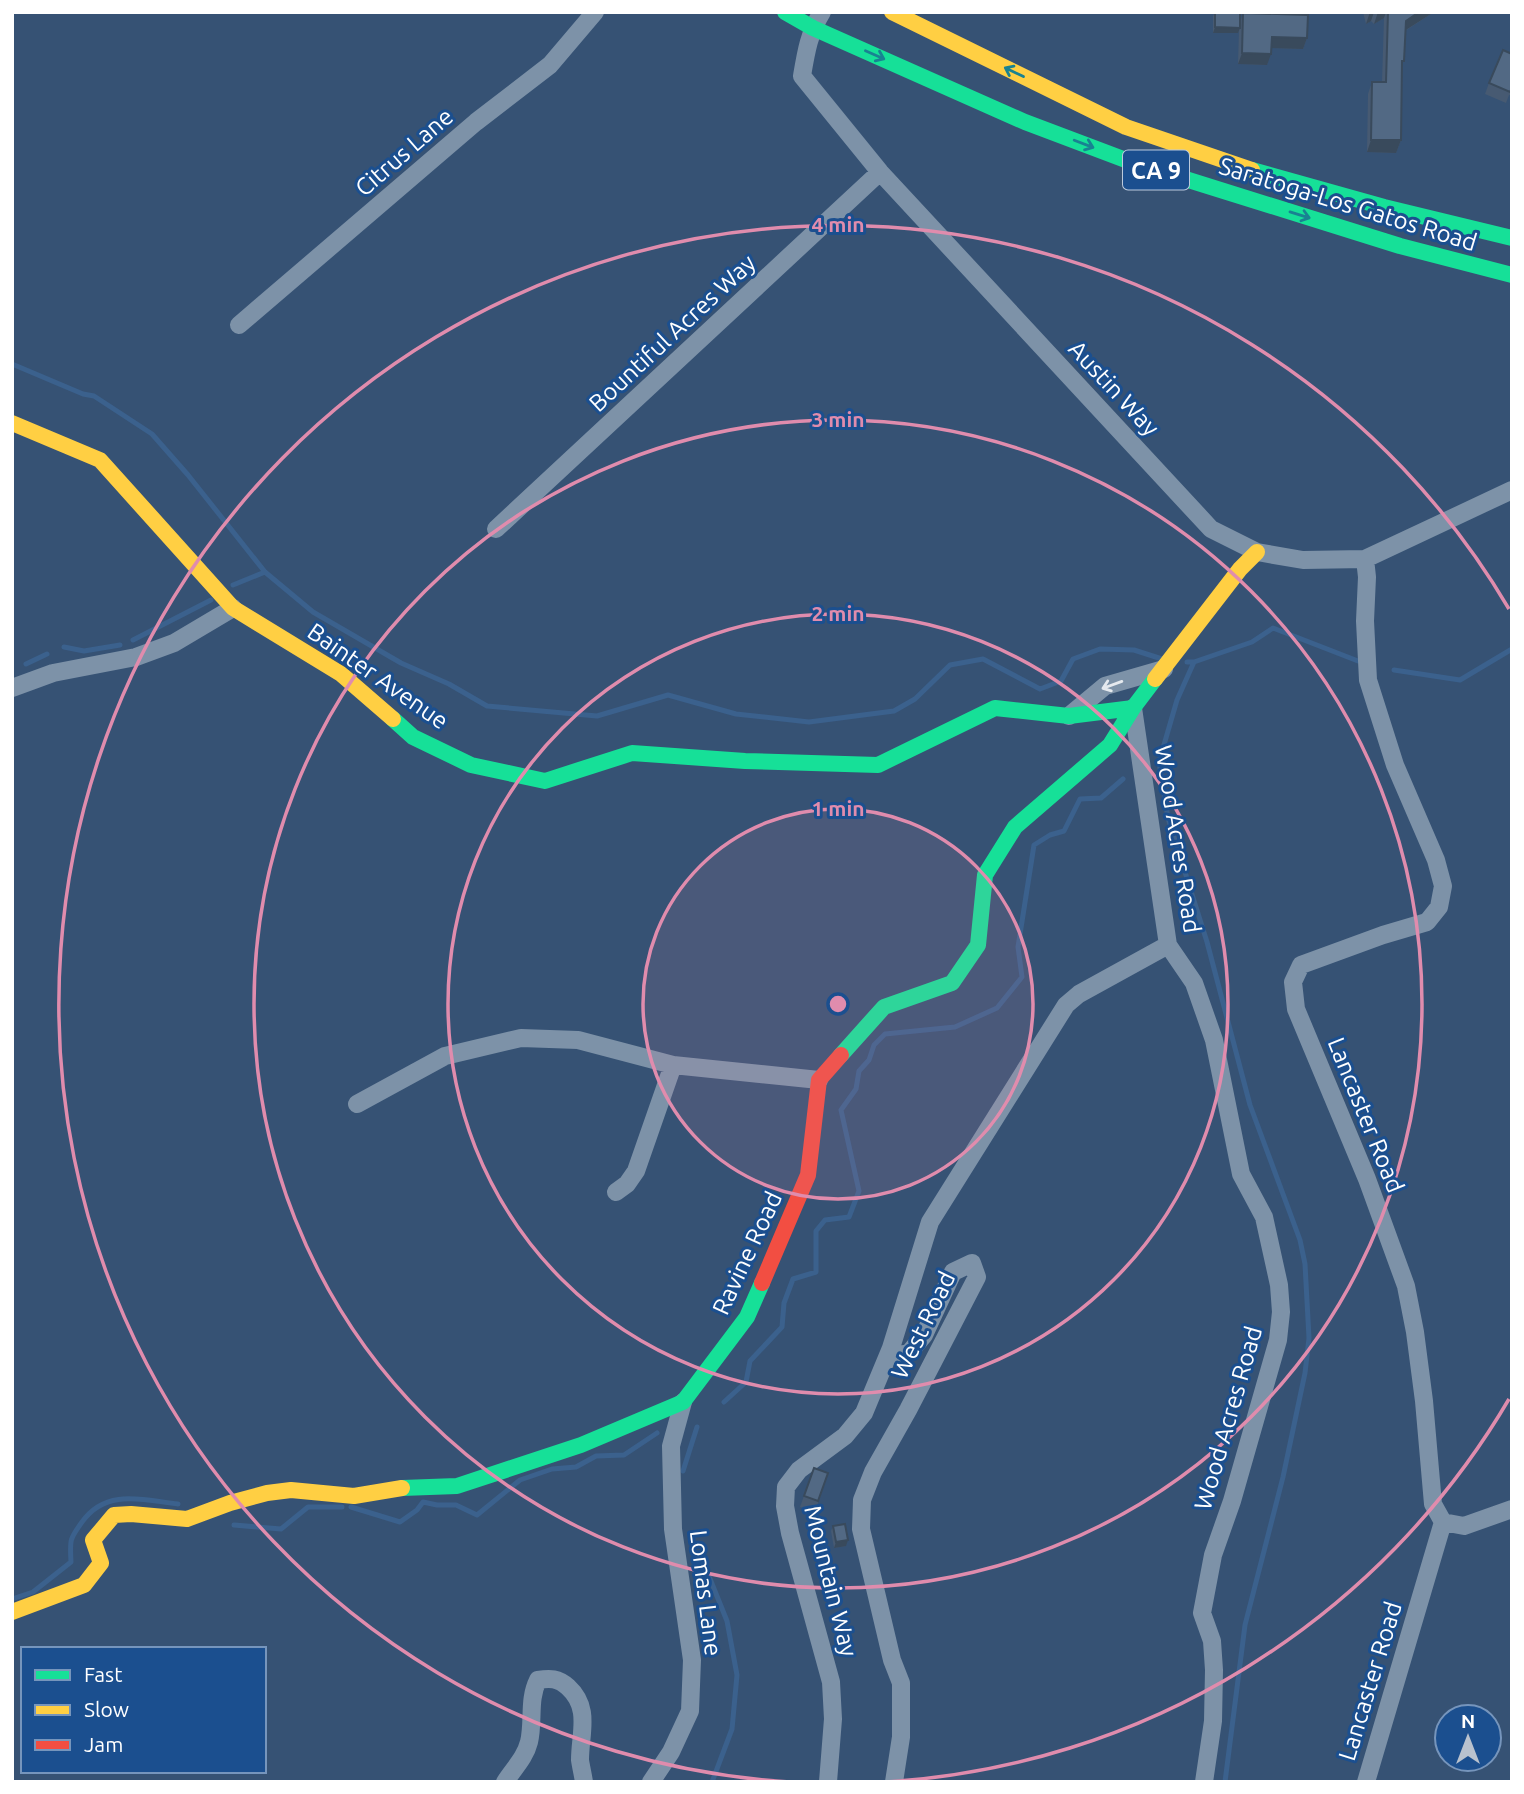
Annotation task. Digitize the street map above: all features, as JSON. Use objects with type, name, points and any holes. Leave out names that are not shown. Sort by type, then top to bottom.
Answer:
[{"type":"street","name":"Citrus Lane","points":[[239,325],[476,122],[550,65],[595,12]]},
{"type":"street","name":"Saratoga-Los Gatos Road","points":[[785,12],[817,20],[1025,122],[1131,162],[1400,246],[1512,275]]},
{"type":"street","name":"Saratoga-Los Gatos Road","points":[[892,12],[1126,127],[1253,170],[1384,207],[1512,238]]},
{"type":"street","name":"Austin Way","points":[[817,20],[807,44],[802,76],[880,172],[1211,528],[1257,552],[1303,560],[1365,559],[1512,491]]},
{"type":"street","name":"Bountiful Acres Way","points":[[496,529],[880,172]]},
{"type":"street","name":"Bainter Avenue","points":[[12,423],[100,460],[233,608],[341,674],[413,737],[471,765],[545,781],[632,753],[745,761],[878,765],[995,708],[1069,716],[1133,709]]},
{"type":"street","points":[[365,1100],[445,1056],[520,1038],[578,1040],[673,1065],[819,1080],[884,1006],[952,983],[978,945],[979,909],[985,875],[1014,827],[1110,745],[1133,709],[1240,569],[1257,552]]},
{"type":"street","name":"Lancaster Road","points":[[1365,559],[1368,680],[1395,765],[1436,860],[1443,886],[1439,907],[1427,922],[1301,965],[1293,982],[1296,1009],[1367,1179],[1406,1286],[1424,1401],[1433,1504],[1443,1522],[1366,1782]]},
{"type":"street","points":[[12,688],[53,673],[136,657],[174,643],[233,608]]},
{"type":"street","points":[[1069,716],[1105,686],[1164,669]]},
{"type":"street","name":"Wood Acres Road","points":[[1133,709],[1168,945],[1194,983],[1214,1040],[1241,1174],[1264,1217],[1279,1285],[1281,1312],[1278,1340],[1233,1501],[1213,1555],[1202,1613],[1212,1642],[1214,1670],[1213,1721],[1204,1782]]},
{"type":"street","name":"West Road","points":[[894,1782],[901,1737],[901,1683],[892,1660],[861,1529],[862,1500],[873,1472],[977,1277],[972,1263],[953,1272],[925,1335],[909,1353],[898,1355],[891,1348],[930,1222],[1066,1005],[1079,994],[1168,945]]},
{"type":"street","points":[[616,1192],[636,1171],[673,1065]]},
{"type":"street","name":"Ravine Road","points":[[683,1402],[747,1317],[808,1175],[819,1080]]},
{"type":"street","name":"Mountain Way","points":[[828,1782],[833,1719],[831,1682],[790,1533],[785,1506],[786,1488],[799,1470],[845,1436],[864,1413],[891,1348]]},
{"type":"street","points":[[12,1612],[84,1585],[101,1563],[93,1540],[114,1515],[187,1519],[230,1503],[291,1490],[354,1496],[414,1486],[457,1486],[581,1445],[683,1402]]},
{"type":"street","name":"Lomas Lane","points":[[651,1782],[671,1752],[690,1712],[692,1660],[673,1515],[671,1446],[683,1402]]},
{"type":"street","points":[[1443,1522],[1464,1525],[1512,1510]]},
{"type":"street","points":[[505,1782],[524,1756],[529,1741],[532,1691],[538,1680],[551,1678],[562,1681],[580,1701],[583,1724],[580,1761],[584,1782]]},
{"type":"building","points":[[1215,12],[1240,12],[1240,28],[1215,27]]},
{"type":"building","points":[[1388,12],[1419,12],[1406,21],[1402,61],[1401,140],[1371,140],[1372,82],[1386,82]]},
{"type":"building","points":[[1243,13],[1308,15],[1307,38],[1272,37],[1271,54],[1242,53]]},
{"type":"building","points":[[1503,50],[1512,54],[1510,92],[1489,83]]},
{"type":"building","points":[[814,1468],[828,1473],[818,1501],[804,1496]]},
{"type":"building","points":[[845,1524],[848,1540],[836,1542],[833,1526]]},
{"type":"waterway","points":[[12,364],[83,394],[94,396],[152,434],[265,572],[313,612],[401,663],[449,684],[487,706],[597,716],[668,695],[736,714],[809,722],[894,711],[915,699],[950,665],[983,659],[1040,689],[1061,681],[1073,659],[1100,649],[1134,650],[1162,659]]},
{"type":"waterway","points":[[233,585],[265,572]]},
{"type":"waterway","points":[[133,640],[211,600]]},
{"type":"waterway","points":[[1187,662],[1252,642],[1273,628],[1358,661]]},
{"type":"waterway","points":[[64,647],[84,651],[120,645]]},
{"type":"waterway","points":[[1394,670],[1460,680],[1512,649]]},
{"type":"waterway","points":[[26,664],[47,654]]},
{"type":"waterway","points":[[1194,662],[1177,700],[1159,762],[1168,818],[1207,942],[1250,1105],[1300,1240],[1305,1264],[1309,1338],[1305,1373],[1283,1477],[1245,1625],[1225,1782]]},
{"type":"waterway","points":[[724,1402],[746,1382],[750,1361],[782,1327],[784,1303],[793,1279],[816,1272],[816,1231],[825,1220],[849,1217],[859,1191],[841,1110],[856,1089],[859,1071],[869,1060],[874,1045],[885,1034],[955,1027],[997,1008],[1022,977],[1018,947],[1034,845],[1050,835],[1064,831],[1080,799],[1101,798],[1123,779]]},
{"type":"waterway","points":[[683,1471],[697,1427]]},
{"type":"waterway","points":[[351,1507],[400,1522],[423,1502],[456,1505],[477,1515],[520,1480],[552,1469],[576,1467],[596,1456],[624,1455],[657,1433]]},
{"type":"waterway","points":[[12,1599],[33,1592],[71,1562],[71,1544],[75,1533],[92,1511],[102,1504],[126,1499],[178,1504]]},
{"type":"waterway","points":[[234,1525],[281,1529],[308,1507],[342,1507]]},
{"type":"waterway","points":[[700,1554],[727,1621],[737,1675],[732,1729],[712,1782]]},
{"type":"traffic: fast","points":[[785,12],[813,28],[1025,122],[1131,162],[1400,246],[1512,275]]},
{"type":"traffic: fast","points":[[1252,170],[1384,207],[1512,238]]},
{"type":"traffic: fast","points":[[393,719],[413,737],[471,765],[545,781],[632,753],[745,761],[878,765],[995,708],[1069,716],[1133,708],[1155,679]]},
{"type":"traffic: fast","points":[[841,1055],[884,1007],[952,983],[978,945],[985,875],[1015,827],[1110,745],[1133,708]]},
{"type":"traffic: fast","points":[[402,1488],[457,1486],[581,1445],[683,1402],[747,1317],[762,1283]]},
{"type":"traffic: slow","points":[[892,12],[1126,127],[1252,170]]},
{"type":"traffic: slow","points":[[12,423],[100,460],[233,608],[341,674],[393,719]]},
{"type":"traffic: slow","points":[[1155,679],[1240,569],[1257,552]]},
{"type":"traffic: slow","points":[[12,1612],[84,1585],[101,1563],[93,1540],[114,1515],[187,1519],[267,1493],[291,1490],[354,1496],[402,1488]]},
{"type":"traffic: jam","points":[[762,1283],[808,1175],[819,1080],[841,1055]]}]
